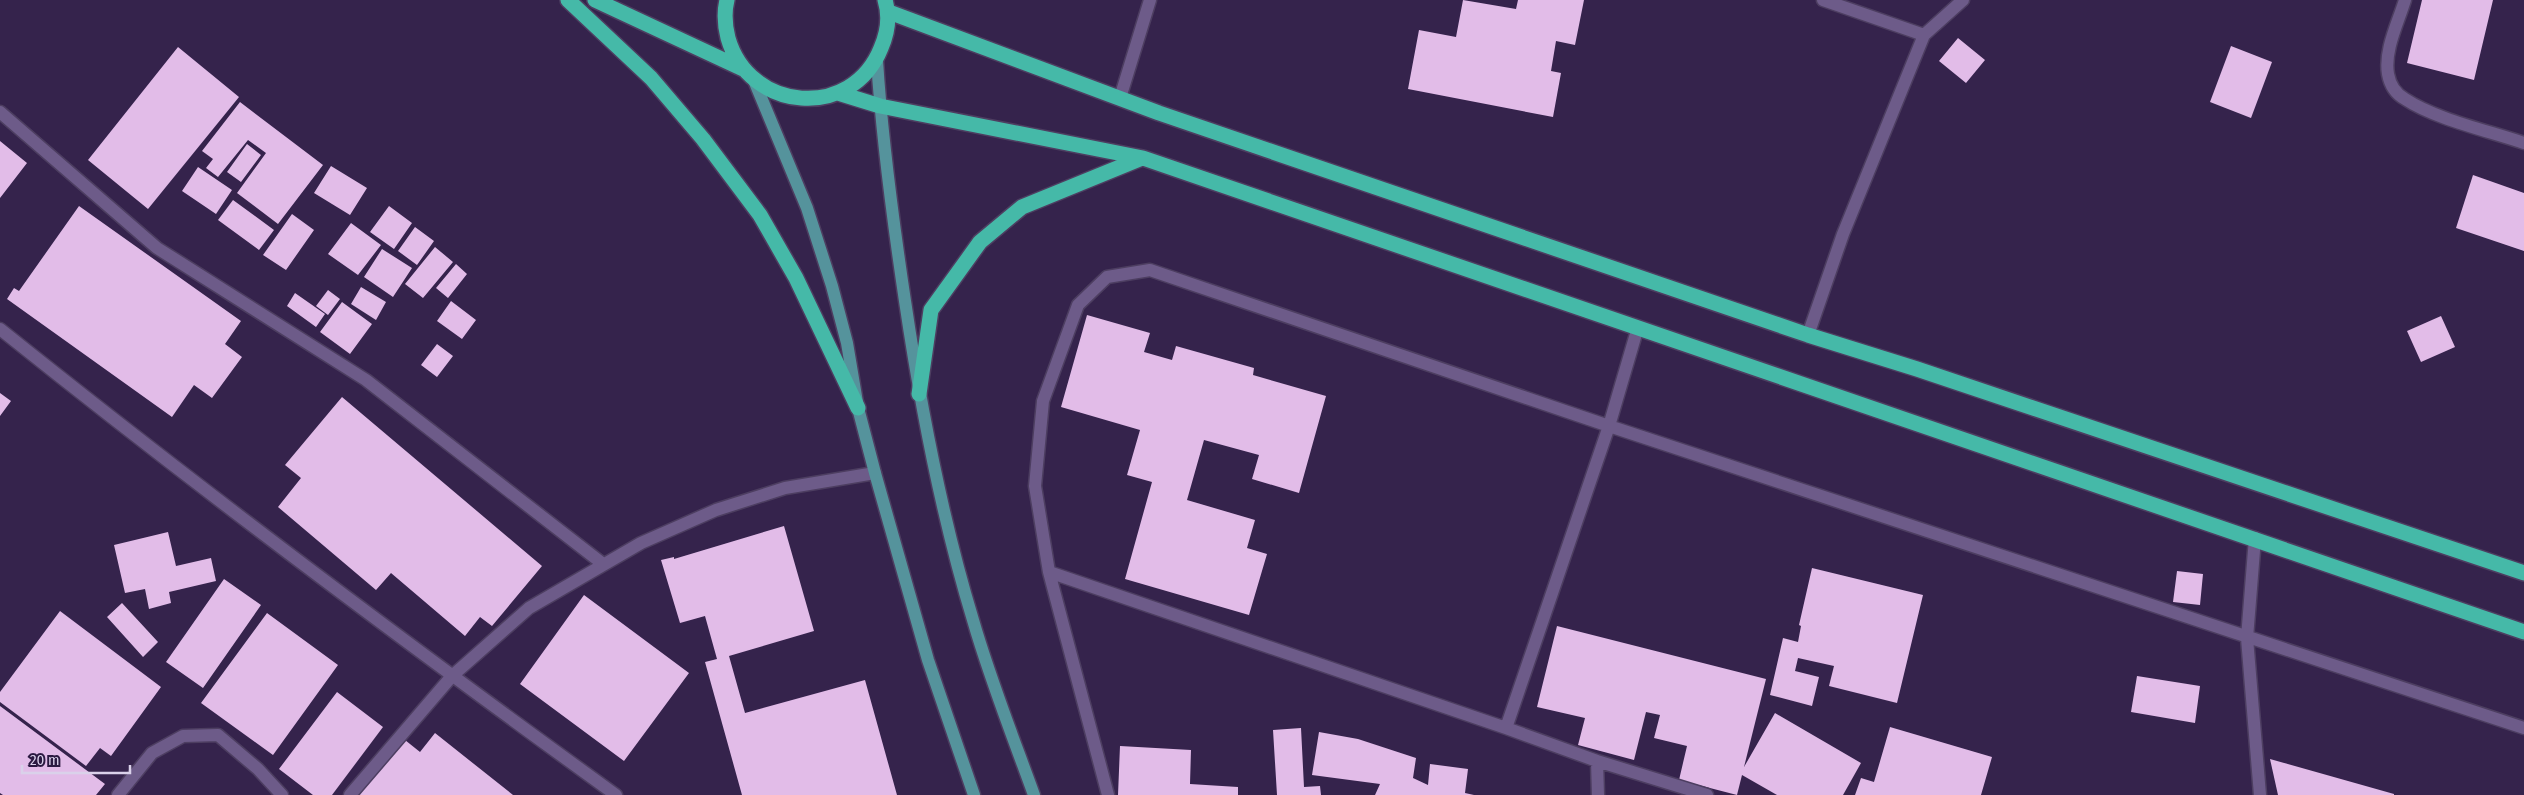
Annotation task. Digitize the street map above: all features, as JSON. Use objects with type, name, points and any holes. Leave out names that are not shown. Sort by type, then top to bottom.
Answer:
[{"type":"highway","points":[[568,0],[651,78],[703,139],[760,215],[796,278],[858,408]]},
{"type":"highway","points":[[595,0],[748,74],[763,86],[787,97],[813,99],[838,93],[860,80],[877,60],[886,37],[887,6],[1120,98],[1808,334],[2055,414],[2524,573]]},
{"type":"highway","points":[[727,0],[725,28],[731,50],[748,74]]},
{"type":"highway","points":[[838,93],[880,106],[1143,158],[2255,538],[2524,632]]},
{"type":"highway","points":[[919,394],[931,310],[980,242],[1022,207],[1143,158]]},
{"type":"main road","points":[[877,60],[880,106],[899,264],[919,394],[942,508],[973,620],[1034,795]]},
{"type":"main road","points":[[748,74],[807,208],[816,234],[847,343],[858,408],[875,473],[928,660],[974,795]]},
{"type":"street","points":[[1120,98],[1150,0]]},
{"type":"street","points":[[1823,0],[1924,35]]},
{"type":"street","points":[[1808,334],[1843,234],[1924,35],[1963,0]]},
{"type":"street","points":[[2405,0],[2388,62],[2388,75],[2393,88],[2404,99],[2430,112],[2524,143]]},
{"type":"street","points":[[0,112],[157,248],[366,380],[603,564]]},
{"type":"street","points":[[1108,795],[1050,572],[1035,486],[1043,401],[1078,305],[1107,277],[1150,270],[1609,426],[2246,638],[2524,728]]},
{"type":"street","points":[[1506,728],[1609,426],[1638,327]]},
{"type":"street","points":[[0,330],[154,452],[452,676],[616,795]]},
{"type":"street","points":[[350,795],[452,676],[529,608],[641,543],[716,510],[785,488],[875,473]]},
{"type":"street","points":[[2255,538],[2246,638],[2260,795]]},
{"type":"street","points":[[1050,572],[1597,761],[1707,795]]},
{"type":"street","points":[[118,795],[152,753],[183,736],[218,735],[258,769],[282,795]]},
{"type":"street","points":[[1597,761],[1598,795]]},
{"type":"building","points":[[1463,0],[1516,9],[1518,0],[1584,0],[1575,45],[1556,41],[1551,71],[1561,73],[1553,117],[1408,89],[1419,30],[1456,37]]},
{"type":"building","points":[[2422,0],[2493,0],[2474,80],[2407,63]]},
{"type":"building","points":[[1958,38],[1985,60],[1966,83],[1939,61]]},
{"type":"building","points":[[2231,46],[2272,62],[2251,118],[2210,102]]},
{"type":"building","points":[[178,47],[239,97],[148,209],[88,160]]},
{"type":"building","points":[[240,102],[323,165],[278,224],[237,193],[266,153],[248,140],[218,177],[206,168],[213,159],[202,151]]},
{"type":"building","points":[[0,141],[27,163],[0,198]]},
{"type":"building","points":[[247,144],[261,155],[241,182],[227,172]]},
{"type":"building","points":[[331,166],[367,188],[350,215],[314,193]]},
{"type":"building","points":[[198,167],[232,190],[216,214],[182,191]]},
{"type":"building","points":[[2473,175],[2524,193],[2524,251],[2456,228]]},
{"type":"building","points":[[233,200],[274,230],[259,250],[218,220]]},
{"type":"building","points":[[79,206],[241,321],[225,344],[242,357],[212,398],[194,385],[172,417],[7,299],[14,288],[19,291]]},
{"type":"building","points":[[389,206],[412,223],[394,249],[370,232]]},
{"type":"building","points":[[292,214],[314,230],[286,270],[263,255]]},
{"type":"building","points":[[351,223],[381,245],[358,275],[328,254]]},
{"type":"building","points":[[415,227],[434,241],[417,265],[398,251]]},
{"type":"building","points":[[435,247],[453,262],[423,298],[405,284]]},
{"type":"building","points":[[382,249],[412,268],[393,297],[364,277]]},
{"type":"building","points":[[456,264],[467,274],[448,298],[436,288]]},
{"type":"building","points":[[361,287],[386,302],[376,320],[351,304]]},
{"type":"building","points":[[328,290],[340,299],[328,315],[316,306]]},
{"type":"building","points":[[295,293],[325,314],[316,327],[287,306]]},
{"type":"building","points":[[451,301],[476,320],[462,339],[437,321]]},
{"type":"building","points":[[342,302],[372,324],[350,354],[320,332]]},
{"type":"building","points":[[1087,315],[1150,333],[1144,352],[1172,360],[1176,346],[1254,368],[1253,375],[1326,396],[1299,493],[1252,479],[1259,455],[1204,440],[1187,500],[1255,520],[1247,548],[1267,554],[1249,615],[1125,579],[1152,482],[1127,475],[1140,430],[1061,407]]},
{"type":"building","points":[[2441,316],[2455,347],[2421,362],[2407,331]]},
{"type":"building","points":[[437,344],[453,356],[437,377],[421,365]]},
{"type":"building","points":[[0,393],[11,401],[0,416]]},
{"type":"building","points":[[342,397],[542,566],[492,626],[480,617],[465,636],[391,573],[376,590],[278,507],[301,478],[285,465]]},
{"type":"building","points":[[784,526],[814,631],[729,656],[745,713],[865,680],[897,795],[742,795],[705,662],[717,659],[705,616],[680,623],[661,560],[674,557],[674,559]]},
{"type":"building","points":[[168,532],[176,566],[211,558],[216,581],[169,592],[171,603],[149,609],[145,589],[125,593],[114,545]]},
{"type":"building","points":[[1812,568],[1923,595],[1897,703],[1829,686],[1834,666],[1798,658],[1795,671],[1819,677],[1812,706],[1770,695],[1783,638],[1798,642],[1801,626],[1799,625]]},
{"type":"building","points":[[2177,571],[2203,574],[2200,605],[2173,602]]},
{"type":"building","points":[[224,579],[261,605],[203,688],[166,662]]},
{"type":"building","points":[[584,595],[689,673],[624,761],[520,684]]},
{"type":"building","points":[[122,603],[158,642],[143,657],[107,617]]},
{"type":"building","points":[[60,611],[161,687],[111,756],[100,748],[86,766],[0,702],[0,692]]},
{"type":"building","points":[[267,613],[338,665],[273,755],[201,703]]},
{"type":"building","points":[[1557,626],[1766,679],[1744,767],[1775,713],[1861,763],[1843,795],[1777,795],[1742,775],[1737,795],[1679,780],[1687,746],[1654,738],[1660,715],[1646,712],[1634,760],[1578,745],[1585,718],[1537,707]]},
{"type":"building","points":[[2137,676],[2200,686],[2195,723],[2131,712]]},
{"type":"building","points":[[337,692],[383,727],[332,795],[313,795],[279,769]]},
{"type":"building","points":[[0,706],[105,784],[96,795],[3,795],[0,793]]},
{"type":"building","points":[[1890,727],[1992,757],[1981,795],[1855,795],[1861,778],[1874,782]]},
{"type":"building","points":[[1301,728],[1304,787],[1320,786],[1321,795],[1277,795],[1273,730]]},
{"type":"building","points":[[395,732],[420,752],[435,733],[513,795],[345,795]]},
{"type":"building","points":[[1319,732],[1358,739],[1416,758],[1413,778],[1428,785],[1430,764],[1468,769],[1465,793],[1474,795],[1375,795],[1380,784],[1312,775]]},
{"type":"building","points":[[1120,746],[1191,750],[1190,784],[1238,787],[1238,795],[1118,795]]},
{"type":"building","points":[[2270,759],[2394,794],[2394,795],[2278,795]]}]
